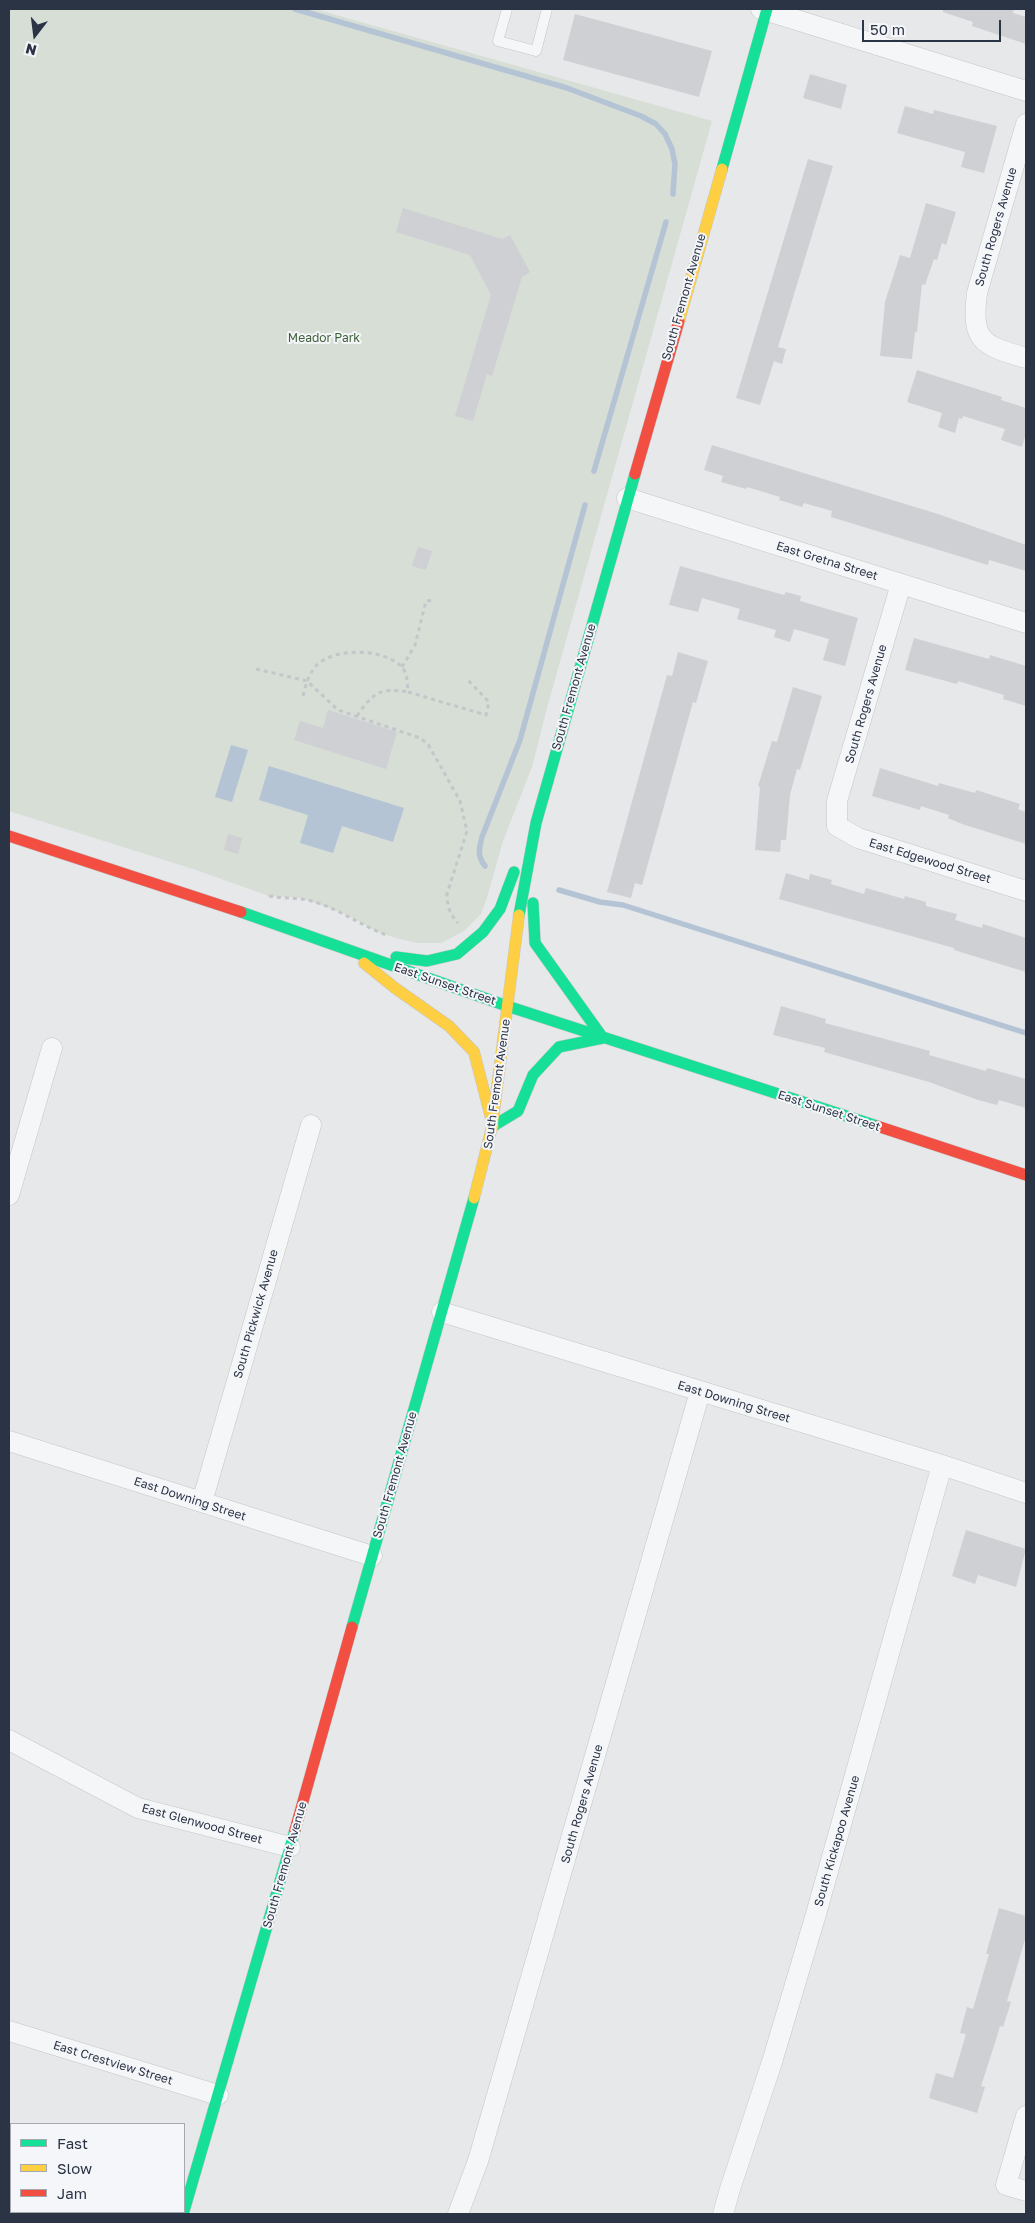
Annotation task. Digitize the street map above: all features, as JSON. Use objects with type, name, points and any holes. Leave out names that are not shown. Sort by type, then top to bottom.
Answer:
[{"type":"main road","name":"South Fremont Avenue","points":[[185,2205],[290,1848],[477,1189],[492,1127],[520,905],[533,835],[764,9]]},
{"type":"main road","points":[[350,950],[426,961],[457,954],[483,932],[500,909],[520,854],[533,835]]},
{"type":"main road","points":[[350,950],[395,988],[449,1026],[474,1052],[492,1127],[518,1112],[533,1075],[558,1047],[603,1038],[535,943],[533,900],[536,846],[533,835]]},
{"type":"main road","name":"East Sunset Street","points":[[9,836],[204,899],[603,1038],[1026,1175]]},
{"type":"main road","name":"East Sunset Street","points":[[996,1166],[1026,1183]]},
{"type":"street","points":[[764,9],[1026,91]]},
{"type":"street","name":"South Rogers Avenue","points":[[1026,124],[977,292],[975,311],[976,331],[989,345],[1026,358]]},
{"type":"street","name":"East Gretna Street","points":[[627,498],[1026,623]]},
{"type":"street","name":"South Rogers Avenue","points":[[837,826],[837,801],[901,584]]},
{"type":"street","name":"East Edgewood Street","points":[[837,826],[858,838],[1026,891]]},
{"type":"street","points":[[9,1195],[52,1048]]},
{"type":"street","name":"South Pickwick Avenue","points":[[202,1502],[311,1125]]},
{"type":"street","name":"East Downing Street","points":[[442,1312],[942,1465],[1026,1494]]},
{"type":"street","name":"South Rogers Avenue","points":[[458,2214],[478,2161],[700,1392]]},
{"type":"street","name":"East Downing Street","points":[[9,1442],[372,1556]]},
{"type":"street","name":"South Kickapoo Avenue","points":[[723,2214],[772,2062],[816,1914],[942,1465]]},
{"type":"street","name":"East Glenwood Street","points":[[9,1740],[138,1808],[290,1848]]},
{"type":"street","name":"East Crestview Street","points":[[9,2031],[218,2095]]},
{"type":"street","points":[[1026,2116],[1006,2185],[1026,2191]]},
{"type":"lane","points":[[507,9],[498,41],[536,51],[548,9]]},
{"type":"path","points":[[402,667],[415,645],[426,601],[434,600]]},
{"type":"path","points":[[303,696],[307,681],[316,666],[338,654],[353,652],[390,658],[402,667],[407,676],[408,692]]},
{"type":"path","points":[[256,669],[307,681],[338,710],[420,738],[428,744],[460,800],[466,830],[447,894],[447,905],[451,914],[460,925]]},
{"type":"path","points":[[357,716],[374,694],[390,689],[408,692],[486,715],[489,702],[466,678]]},
{"type":"path","points":[[261,893],[279,898],[301,898],[316,902],[343,913],[378,932],[396,938]]},
{"type":"green space","name":"Meador Park","points":[[9,9],[315,9],[712,121],[532,767],[503,841],[481,914],[464,931],[441,943],[417,943],[396,938],[378,932],[343,913],[301,898],[269,896],[193,869],[9,811]]},
{"type":"water","points":[[231,745],[248,750],[232,802],[215,797]]},
{"type":"water","points":[[269,766],[404,808],[393,842],[342,826],[333,853],[300,843],[308,815],[259,800]]},
{"type":"building","points":[[943,9],[1014,9],[1013,13],[1026,17],[1026,44],[972,26],[973,22],[943,12]]},
{"type":"building","points":[[575,14],[712,51],[699,97],[563,60]]},
{"type":"building","points":[[810,74],[847,85],[841,109],[803,98]]},
{"type":"building","points":[[905,106],[933,114],[934,110],[997,126],[984,173],[961,167],[965,152],[897,133]]},
{"type":"building","points":[[808,159],[833,166],[778,347],[786,349],[782,364],[774,361],[760,405],[736,398]]},
{"type":"building","points":[[926,203],[956,212],[946,245],[942,243],[937,260],[934,259],[925,285],[922,284],[912,359],[880,356],[885,302],[900,255],[910,258]]},
{"type":"building","points":[[403,208],[502,239],[510,235],[530,272],[522,277],[492,376],[487,374],[473,421],[455,416],[491,295],[470,255],[396,232]]},
{"type":"building","points":[[917,370],[1002,397],[1001,400],[1026,408],[1026,433],[1022,447],[1001,440],[1005,429],[963,416],[962,419],[959,418],[955,433],[938,427],[942,413],[907,402]]},
{"type":"building","points":[[712,445],[938,514],[1026,545],[1026,571],[989,560],[988,565],[831,517],[832,511],[804,503],[802,507],[779,500],[780,497],[747,487],[746,489],[721,482],[723,476],[704,470]]},
{"type":"building","points":[[418,547],[432,551],[426,570],[412,566]]},
{"type":"building","points":[[680,566],[784,595],[786,592],[801,596],[800,601],[858,618],[845,666],[823,660],[829,639],[794,629],[790,642],[774,637],[776,630],[737,619],[740,609],[702,598],[698,612],[669,605]]},
{"type":"building","points":[[914,638],[989,659],[990,655],[1026,666],[1026,706],[1003,699],[1004,695],[958,681],[957,684],[905,670]]},
{"type":"building","points":[[678,652],[708,661],[696,703],[693,702],[642,885],[635,883],[631,898],[607,892],[667,675],[672,676]]},
{"type":"building","points":[[793,687],[822,696],[800,770],[797,769],[790,795],[786,840],[781,840],[780,852],[755,850],[760,787],[758,786],[772,741],[777,742]]},
{"type":"building","points":[[328,710],[397,732],[386,769],[294,740],[300,721],[323,728]]},
{"type":"building","points":[[880,768],[938,786],[939,783],[975,793],[976,790],[1020,804],[1018,809],[1026,812],[1026,844],[962,824],[948,818],[949,815],[921,806],[920,810],[872,796]]},
{"type":"building","points":[[228,834],[242,838],[238,854],[224,850]]},
{"type":"building","points":[[786,873],[809,880],[810,874],[832,880],[831,884],[864,894],[866,888],[904,899],[905,896],[926,902],[926,906],[957,914],[955,920],[982,928],[983,924],[1026,938],[1026,972],[954,950],[954,948],[779,899]]},
{"type":"building","points":[[781,1006],[826,1019],[825,1023],[930,1051],[929,1055],[986,1071],[987,1068],[1026,1079],[1026,1108],[999,1100],[997,1105],[978,1100],[929,1082],[824,1052],[825,1048],[773,1035]]},
{"type":"building","points":[[966,1530],[1026,1549],[1016,1587],[978,1575],[975,1584],[952,1576]]},
{"type":"building","points":[[999,1908],[1026,1916],[1026,1936],[1007,2001],[1011,2002],[1003,2027],[1000,2026],[981,2086],[985,2087],[977,2113],[929,2098],[936,2073],[953,2078],[966,2034],[960,2033],[967,2007],[973,2009],[989,1954],[986,1954]]},
{"type":"waterway","points":[[295,9],[567,88],[641,116],[656,124],[665,134],[672,149],[675,164],[673,194]]},
{"type":"waterway","points":[[594,471],[666,222]]},
{"type":"waterway","points":[[485,866],[479,852],[482,837],[520,740],[585,505]]},
{"type":"waterway","points":[[559,890],[600,902],[623,905],[1026,1033]]},
{"type":"traffic: fast","points":[[722,169],[767,9]]},
{"type":"traffic: fast","points":[[519,915],[536,823],[635,474]]},
{"type":"traffic: fast","points":[[396,957],[427,961],[457,954],[483,932],[500,909],[514,872]]},
{"type":"traffic: fast","points":[[493,1126],[518,1111],[533,1075],[559,1047],[603,1038],[535,943],[533,903]]},
{"type":"traffic: fast","points":[[241,912],[507,1006],[877,1126]]},
{"type":"traffic: fast","points":[[352,1627],[474,1198]]},
{"type":"traffic: fast","points":[[185,2208],[295,1830]]},
{"type":"traffic: slow","points":[[679,321],[722,169]]},
{"type":"traffic: slow","points":[[474,1198],[492,1127],[519,915]]},
{"type":"traffic: slow","points":[[364,963],[395,988],[449,1026],[474,1052],[493,1126]]},
{"type":"traffic: jam","points":[[635,474],[679,321]]},
{"type":"traffic: jam","points":[[9,836],[241,912]]},
{"type":"traffic: jam","points":[[877,1126],[1026,1175]]},
{"type":"traffic: jam","points":[[295,1830],[352,1627]]}]
